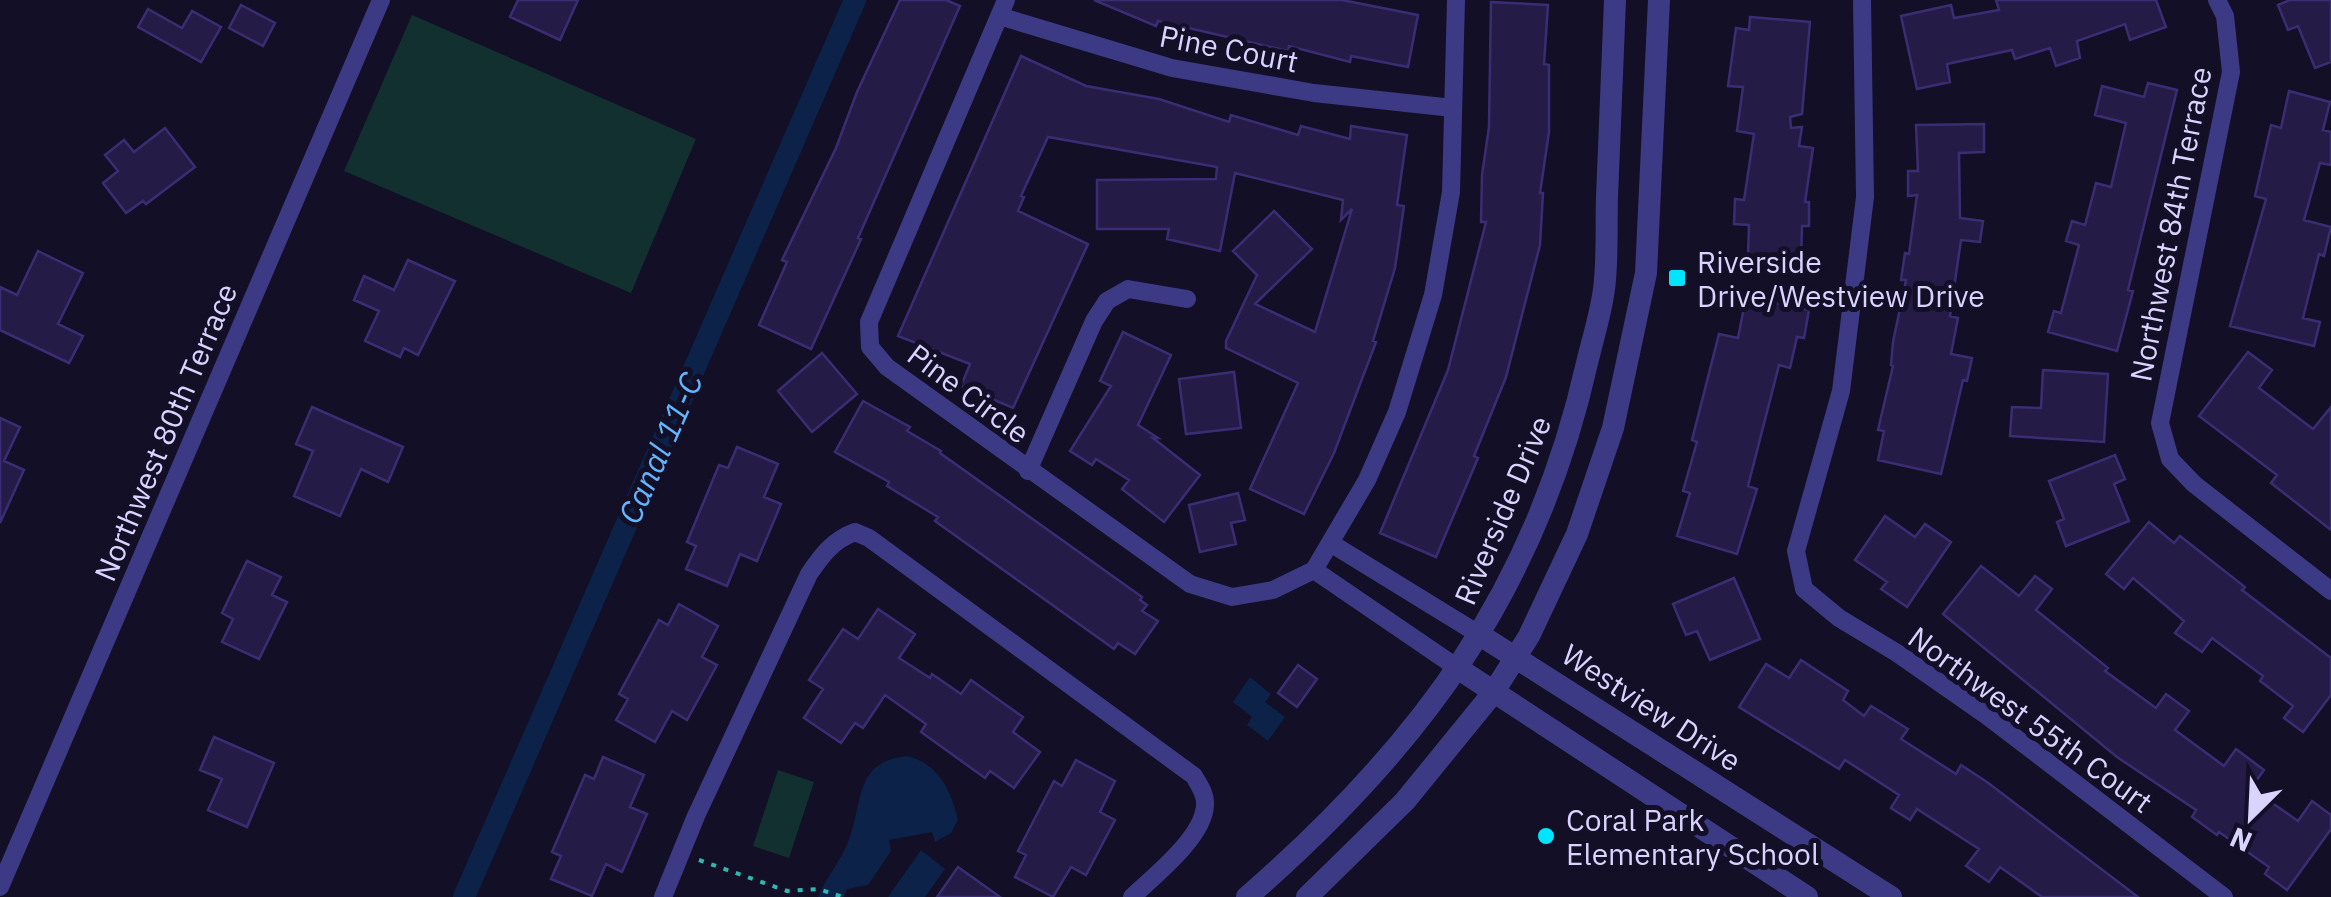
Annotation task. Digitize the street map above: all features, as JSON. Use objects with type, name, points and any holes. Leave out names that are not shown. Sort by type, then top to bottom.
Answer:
[{"type":"street","name":"Northwest 80th Terrace","points":[[0,886],[381,0]]},
{"type":"street","points":[[1456,0],[1450,192],[1433,295],[1397,412],[1367,480],[1314,570],[1494,693],[1807,897]]},
{"type":"street","name":"Riverside Drive","points":[[1247,897],[1375,773],[1459,668],[1512,577],[1573,426],[1604,288],[1615,0]]},
{"type":"street","points":[[1306,897],[1404,801],[1494,693],[1517,657],[1577,534],[1612,428],[1642,292],[1652,178],[1659,0]]},
{"type":"street","name":"Northwest 55th Court","points":[[1862,0],[1865,196],[1841,391],[1796,551],[1804,589],[1838,618],[1986,715],[2224,897]]},
{"type":"street","name":"Northwest 84th Terrace","points":[[2217,0],[2224,16],[2231,72],[2160,423],[2170,459],[2194,484],[2331,591]]},
{"type":"street","name":"Pine Court","points":[[1002,8],[1172,68],[1314,93],[1453,108]]},
{"type":"street","name":"Pine Circle","points":[[1002,8],[869,322],[870,347],[887,368],[1190,584],[1232,597],[1273,590],[1314,570]]},
{"type":"street","points":[[1028,471],[1094,321],[1107,301],[1128,288],[1187,299]]},
{"type":"street","points":[[662,897],[809,574],[824,552],[855,532],[870,538],[1194,776],[1206,804],[1200,825],[1132,897]]},
{"type":"street","points":[[1332,544],[1480,635]]},
{"type":"street","name":"Westview Drive","points":[[1480,635],[1891,897]]},
{"type":"path","points":[[681,853],[787,891],[818,889],[843,897]]},
{"type":"green space","points":[[412,15],[696,139],[631,293],[344,171]]},
{"type":"green space","points":[[778,770],[814,782],[789,858],[753,846]]},
{"type":"water","points":[[1250,677],[1271,694],[1265,702],[1285,717],[1268,741],[1247,725],[1252,717],[1233,702]]},
{"type":"water","points":[[908,756],[936,772],[947,789],[958,820],[951,833],[935,842],[932,832],[889,840],[891,851],[868,885],[847,889],[844,897],[818,897],[848,842],[869,775],[890,759]]},
{"type":"water","points":[[921,850],[945,869],[925,897],[888,897]]},
{"type":"building","points":[[518,0],[578,0],[560,40],[510,17]]},
{"type":"building","points":[[900,0],[946,0],[960,6],[811,349],[759,325],[787,262],[782,260]]},
{"type":"building","points":[[1094,0],[1342,0],[1418,15],[1408,67],[1351,56],[1350,62],[1289,46],[1288,51],[1158,21],[1156,26]]},
{"type":"building","points":[[1996,0],[2156,0],[2166,27],[2130,40],[2125,24],[2077,41],[2080,58],[2056,66],[2050,48],[2015,59],[2012,50],[1947,64],[1950,82],[1917,89],[1901,16],[1951,5],[1954,18],[1999,10]]},
{"type":"building","points":[[2290,0],[2331,0],[2331,62],[2315,68],[2298,26],[2288,30],[2278,5]]},
{"type":"building","points":[[1491,2],[1548,5],[1544,64],[1549,65],[1549,132],[1540,193],[1540,245],[1506,377],[1474,456],[1478,458],[1436,557],[1380,533],[1448,370],[1486,222],[1481,222],[1482,175],[1489,127]]},
{"type":"building","points":[[241,5],[275,23],[263,46],[229,28]]},
{"type":"building","points":[[148,9],[182,28],[192,11],[221,27],[201,62],[138,27]]},
{"type":"building","points":[[1750,17],[1810,22],[1802,114],[1790,117],[1791,128],[1802,127],[1799,146],[1813,148],[1805,202],[1809,202],[1809,226],[1802,226],[1801,259],[1748,257],[1749,225],[1734,224],[1735,199],[1744,200],[1754,134],[1737,131],[1743,87],[1728,86],[1736,28],[1749,30]]},
{"type":"building","points":[[1021,56],[1086,86],[1159,99],[1229,122],[1231,115],[1298,135],[1301,126],[1350,139],[1351,126],[1407,135],[1397,205],[1404,206],[1395,268],[1373,341],[1376,342],[1334,453],[1304,514],[1250,489],[1298,383],[1226,348],[1257,275],[1233,251],[1274,211],[1312,249],[1255,304],[1315,332],[1352,209],[1341,220],[1343,200],[1235,173],[1220,251],[1167,239],[1169,229],[1097,229],[1097,180],[1216,179],[1217,167],[1048,137],[1018,211],[1088,244],[1013,408],[961,386],[970,364],[898,336]]},
{"type":"building","points":[[2148,83],[2177,90],[2117,351],[2048,332],[2054,311],[2061,313],[2079,245],[2066,241],[2072,221],[2085,225],[2096,183],[2111,187],[2126,123],[2095,115],[2102,86],[2144,97]]},
{"type":"building","points":[[2289,91],[2330,102],[2323,130],[2331,132],[2331,165],[2320,163],[2304,220],[2331,227],[2324,256],[2319,254],[2303,318],[2320,322],[2314,346],[2230,326],[2266,199],[2255,196],[2271,125],[2281,128]]},
{"type":"building","points":[[1984,124],[1984,152],[1959,153],[1960,218],[1983,221],[1980,242],[1961,240],[1950,316],[1958,318],[1951,354],[1972,358],[1967,381],[1963,380],[1941,474],[1878,460],[1884,431],[1878,430],[1893,366],[1893,342],[1906,280],[1901,280],[1905,253],[1909,254],[1917,195],[1908,196],[1908,171],[1918,171],[1916,125]]},
{"type":"building","points":[[165,128],[195,167],[146,204],[143,201],[126,213],[103,183],[118,171],[105,155],[124,140],[134,152]]},
{"type":"building","points":[[38,251],[83,273],[58,324],[83,336],[69,363],[0,330],[0,287],[17,295]]},
{"type":"building","points":[[408,260],[455,281],[418,355],[404,348],[400,357],[365,341],[379,311],[354,300],[364,276],[394,290]]},
{"type":"building","points":[[1746,297],[1809,310],[1804,338],[1797,337],[1790,368],[1779,365],[1748,486],[1757,489],[1737,554],[1677,536],[1690,493],[1683,491],[1697,442],[1692,440],[1719,334],[1738,338]]},
{"type":"building","points":[[1123,332],[1171,355],[1138,425],[1200,475],[1164,522],[1122,489],[1129,480],[1096,459],[1092,465],[1070,451],[1111,386],[1100,381]]},
{"type":"building","points":[[2248,352],[2272,370],[2259,388],[2313,429],[2331,407],[2331,530],[2271,483],[2277,475],[2199,416]]},
{"type":"building","points":[[822,353],[857,394],[812,432],[778,391]]},
{"type":"building","points":[[2043,370],[2108,374],[2104,442],[2010,436],[2012,407],[2041,408]]},
{"type":"building","points":[[1234,372],[1241,428],[1186,434],[1179,379]]},
{"type":"building","points":[[863,401],[910,427],[907,431],[941,451],[1142,597],[1140,600],[1147,605],[1142,611],[1158,621],[1135,654],[1118,643],[1114,649],[935,521],[938,517],[887,486],[889,482],[835,452]]},
{"type":"building","points":[[312,407],[403,447],[388,482],[361,469],[340,516],[294,496],[313,451],[296,444]]},
{"type":"building","points":[[0,418],[20,427],[4,461],[24,470],[0,523]]},
{"type":"building","points":[[737,447],[778,464],[764,497],[781,504],[757,561],[740,554],[727,586],[686,569],[696,546],[687,542],[719,465],[728,468]]},
{"type":"building","points":[[2115,455],[2125,479],[2114,484],[2129,521],[2066,546],[2057,522],[2064,519],[2049,481]]},
{"type":"building","points":[[1238,493],[1245,520],[1231,523],[1236,544],[1200,552],[1189,505]]},
{"type":"building","points":[[1885,516],[1915,537],[1925,524],[1951,542],[1907,607],[1881,589],[1887,582],[1855,560]]},
{"type":"building","points":[[2149,522],[2174,543],[2180,536],[2245,587],[2242,590],[2331,658],[2331,695],[2303,732],[2284,718],[2293,706],[2260,681],[2263,676],[2212,638],[2202,652],[2175,633],[2184,621],[2133,578],[2124,589],[2106,574]]},
{"type":"building","points":[[247,561],[281,577],[272,595],[287,602],[259,659],[222,642],[233,619],[222,613]]},
{"type":"building","points":[[1981,566],[2019,596],[2035,576],[2052,589],[2036,610],[2108,668],[2105,671],[2156,708],[2166,694],[2189,711],[2175,730],[2224,766],[2236,749],[2264,770],[2251,788],[2298,821],[2312,801],[2331,815],[2331,829],[2287,890],[2265,874],[2269,867],[2192,817],[2196,810],[2117,757],[1943,614]]},
{"type":"building","points":[[1734,578],[1760,639],[1710,660],[1697,631],[1686,635],[1673,604]]},
{"type":"building","points":[[679,604],[718,626],[702,657],[717,665],[687,720],[672,711],[655,742],[616,720],[628,699],[619,694],[659,620],[668,625]]},
{"type":"building","points":[[878,609],[915,634],[899,658],[961,694],[971,680],[1023,717],[1013,732],[1040,752],[1014,788],[990,771],[985,778],[921,732],[926,724],[885,695],[863,728],[855,723],[841,743],[804,718],[823,689],[809,680],[843,629],[858,639]]},
{"type":"building","points":[[1801,660],[1848,691],[1843,700],[1864,716],[1871,706],[1908,729],[1901,739],[1956,774],[1961,765],[1987,782],[2138,897],[2042,897],[2000,867],[1989,882],[1966,866],[1979,849],[1917,809],[1910,820],[1891,808],[1899,795],[1845,760],[1839,769],[1739,707],[1766,664],[1789,678]]},
{"type":"building","points":[[1298,665],[1317,679],[1297,707],[1278,693]]},
{"type":"building","points":[[214,737],[274,763],[247,827],[208,810],[222,779],[200,770]]},
{"type":"building","points":[[603,757],[644,775],[630,807],[647,814],[622,872],[606,864],[592,896],[551,879],[561,856],[552,852],[585,775],[594,779]]},
{"type":"building","points":[[1076,760],[1115,781],[1100,812],[1115,820],[1086,875],[1071,867],[1053,897],[1015,877],[1026,855],[1018,851],[1054,781],[1062,786]]},
{"type":"building","points":[[958,867],[1000,897],[937,897]]},
{"type":"waterway","name":"Canal 11-C","points":[[464,897],[855,0]]},
{"type":"place","name":"Riverside Drive/Westview Drive","points":[[1677,278]]},
{"type":"place","name":"Coral Park Elementary School","points":[[1546,836]]}]
